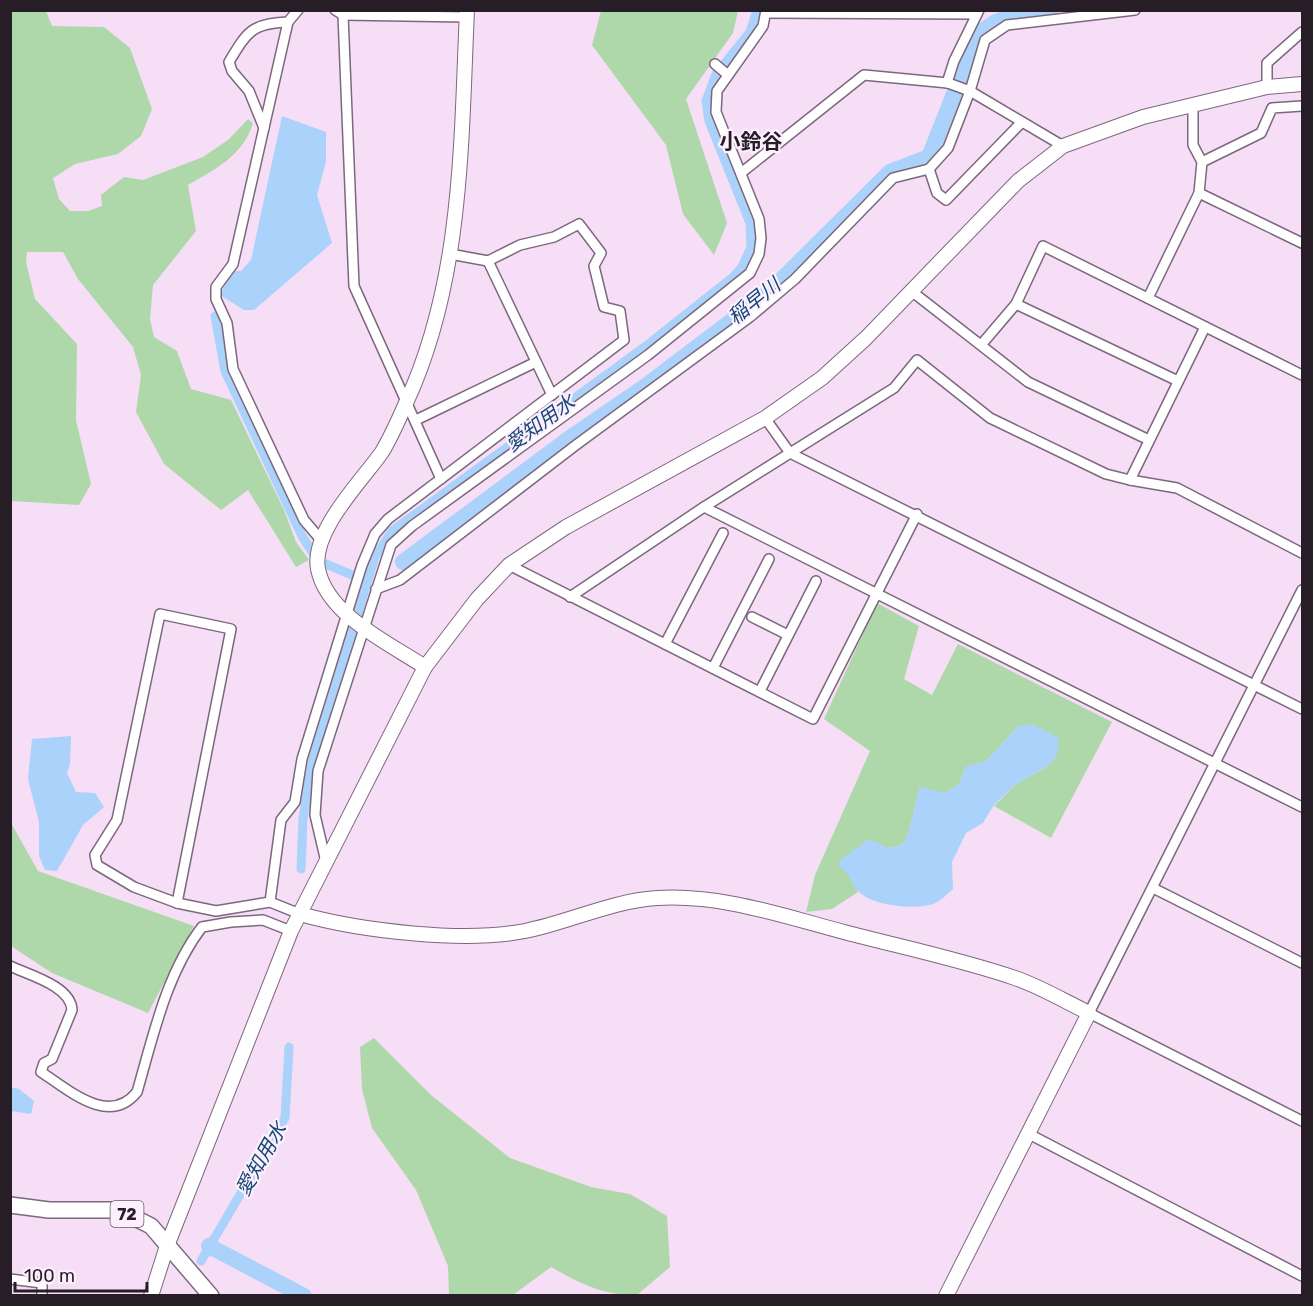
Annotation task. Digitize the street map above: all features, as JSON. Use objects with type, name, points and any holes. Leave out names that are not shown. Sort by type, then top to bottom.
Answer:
[{"type":"main road","name":"72","points":[[10,1205],[49,1210],[119,1210],[151,1226],[211,1296]]},
{"type":"street","points":[[298,10],[288,22],[232,264],[216,287],[216,299],[227,323],[233,369],[304,520],[321,540]]},
{"type":"street","points":[[376,589],[400,580],[576,445],[750,317],[795,279],[893,178],[929,169],[948,148],[970,91],[985,40],[1007,25],[1135,10]]},
{"type":"street","points":[[270,902],[280,820],[296,802],[302,759],[354,620],[376,589],[391,545],[412,526],[648,355],[750,273],[759,254],[761,238],[759,219],[716,112],[717,91],[727,73],[763,26],[766,12],[978,12],[954,61],[948,83]]},
{"type":"street","points":[[425,668],[333,603],[318,568],[321,540],[334,516],[383,449],[407,401],[443,287],[458,196],[467,14],[339,13],[354,286],[407,401],[416,420],[441,478]]},
{"type":"street","points":[[264,128],[249,91],[232,71],[229,62],[246,33],[266,23],[288,22]]},
{"type":"street","points":[[1268,87],[1267,63],[1302,32]]},
{"type":"street","points":[[715,64],[727,73]]},
{"type":"street","points":[[741,173],[864,75],[948,83],[970,91],[1063,146]]},
{"type":"street","points":[[150,1296],[167,1246],[291,931],[425,668],[477,599],[509,565],[566,527],[765,418],[822,378],[866,338],[1018,181],[1063,146],[1143,117],[1193,104],[1268,87],[1302,84]]},
{"type":"street","points":[[1148,298],[1199,193],[1202,162],[1193,145],[1193,104]]},
{"type":"street","points":[[1202,162],[1261,133],[1272,108],[1302,106]]},
{"type":"street","points":[[929,169],[937,193],[946,200],[1021,123]]},
{"type":"street","points":[[1199,193],[1302,243]]},
{"type":"street","points":[[326,862],[315,815],[318,771],[354,620],[362,565],[375,534],[388,519],[624,340],[620,311],[604,307],[594,266],[600,257],[599,249],[579,224],[554,237],[520,245],[488,261],[450,254]]},
{"type":"street","points":[[981,345],[1016,304],[1042,246],[1302,375]]},
{"type":"street","points":[[488,261],[552,395]]},
{"type":"street","points":[[910,290],[1028,382],[1149,440]]},
{"type":"street","points":[[1016,304],[1178,381]]},
{"type":"street","points":[[1130,480],[1205,327]]},
{"type":"street","points":[[570,597],[704,507],[894,388],[917,360],[990,418],[1106,474],[1177,488],[1302,553]]},
{"type":"street","points":[[416,420],[536,362]]},
{"type":"street","points":[[765,418],[790,453],[917,514],[1302,709]]},
{"type":"street","points":[[704,507],[1302,807]]},
{"type":"street","points":[[509,565],[813,719],[917,514]]},
{"type":"street","points":[[665,644],[723,533]]},
{"type":"street","points":[[713,668],[769,559]]},
{"type":"street","points":[[760,691],[816,581]]},
{"type":"street","points":[[946,1296],[1302,590]]},
{"type":"street","points":[[177,903],[231,629],[160,614],[117,820],[94,855],[97,865],[134,887],[177,903],[216,911],[270,902],[325,921],[467,937],[496,936],[527,931],[612,906],[657,898],[709,899],[754,908],[1016,979],[1089,1013],[1302,1121]]},
{"type":"street","points":[[752,616],[788,635]]},
{"type":"street","points":[[1153,888],[1302,963]]},
{"type":"street","points":[[10,966],[62,991],[72,1002],[72,1010],[52,1059],[44,1063],[41,1072],[83,1099],[114,1108],[128,1102],[136,1092],[161,1008],[193,939],[202,927],[263,920],[291,931]]},
{"type":"street","points":[[1027,1133],[1302,1276]]},
{"type":"street","points":[[10,1279],[42,1283],[42,1296]]},
{"type":"green space","points":[[10,11],[46,11],[52,26],[104,27],[130,48],[152,109],[141,136],[118,154],[75,164],[53,178],[59,199],[70,211],[88,211],[102,206],[101,195],[124,177],[143,180],[203,157],[228,140],[248,119],[253,123],[243,144],[235,153],[218,167],[188,185],[196,231],[153,285],[150,319],[154,337],[177,351],[191,389],[231,400],[284,510],[296,542],[309,560],[296,567],[248,490],[221,510],[164,464],[136,412],[141,375],[133,347],[78,279],[63,252],[27,252],[26,262],[35,299],[77,344],[76,420],[91,484],[79,505],[11,501]]},
{"type":"green space","points":[[601,11],[738,11],[733,33],[686,99],[727,223],[714,255],[683,214],[666,145],[592,45]]},
{"type":"green space","points":[[877,603],[919,626],[904,679],[932,695],[958,644],[1112,722],[1051,838],[994,806],[1016,784],[1051,764],[1019,726],[985,762],[966,767],[959,784],[945,793],[920,788],[903,845],[888,848],[849,873],[858,892],[832,909],[806,912],[815,875],[870,751],[824,719]]},
{"type":"green space","points":[[11,823],[38,871],[194,926],[148,1013],[52,973],[11,946]]},
{"type":"green space","points":[[374,1038],[431,1095],[510,1158],[591,1187],[630,1194],[667,1216],[670,1267],[637,1295],[603,1291],[551,1267],[513,1295],[449,1295],[448,1266],[416,1190],[372,1128],[362,1089],[360,1047]]},
{"type":"water","points":[[282,116],[326,132],[326,162],[317,195],[332,243],[254,310],[244,310],[220,295],[232,271],[241,271],[251,260]]},
{"type":"water","points":[[1032,724],[1059,738],[1057,755],[1051,764],[1016,784],[994,805],[983,823],[966,833],[952,862],[953,889],[935,903],[907,907],[874,901],[856,889],[847,873],[840,867],[839,861],[869,839],[888,848],[903,845],[909,831],[920,787],[945,793],[959,784],[966,766],[985,762],[1019,726]]},
{"type":"water","points":[[71,736],[70,764],[67,773],[76,792],[95,793],[104,807],[83,825],[57,871],[45,870],[39,856],[39,822],[28,779],[32,739]]},
{"type":"water","points":[[10,1087],[19,1089],[34,1101],[31,1114],[11,1111]]},
{"type":"waterway","name":"愛知用水","points":[[301,869],[303,819],[312,762],[375,557],[392,531],[646,346],[733,277],[742,267],[751,247],[750,223],[709,121],[706,101],[716,74],[750,32],[757,10]]},
{"type":"waterway","name":"稲早川","points":[[403,562],[574,435],[647,385],[766,295],[890,172],[929,157],[969,56],[981,32],[996,22],[1017,14],[1050,10]]},
{"type":"waterway","points":[[215,316],[225,371],[302,536],[314,555]]},
{"type":"waterway","points":[[326,564],[352,575]]},
{"type":"waterway","name":"愛知用水","points":[[201,1261],[285,1118],[289,1047]]},
{"type":"waterway","points":[[209,1246],[304,1296]]},
{"type":"district","name":"小鈴谷","points":[[751,141]]}]
